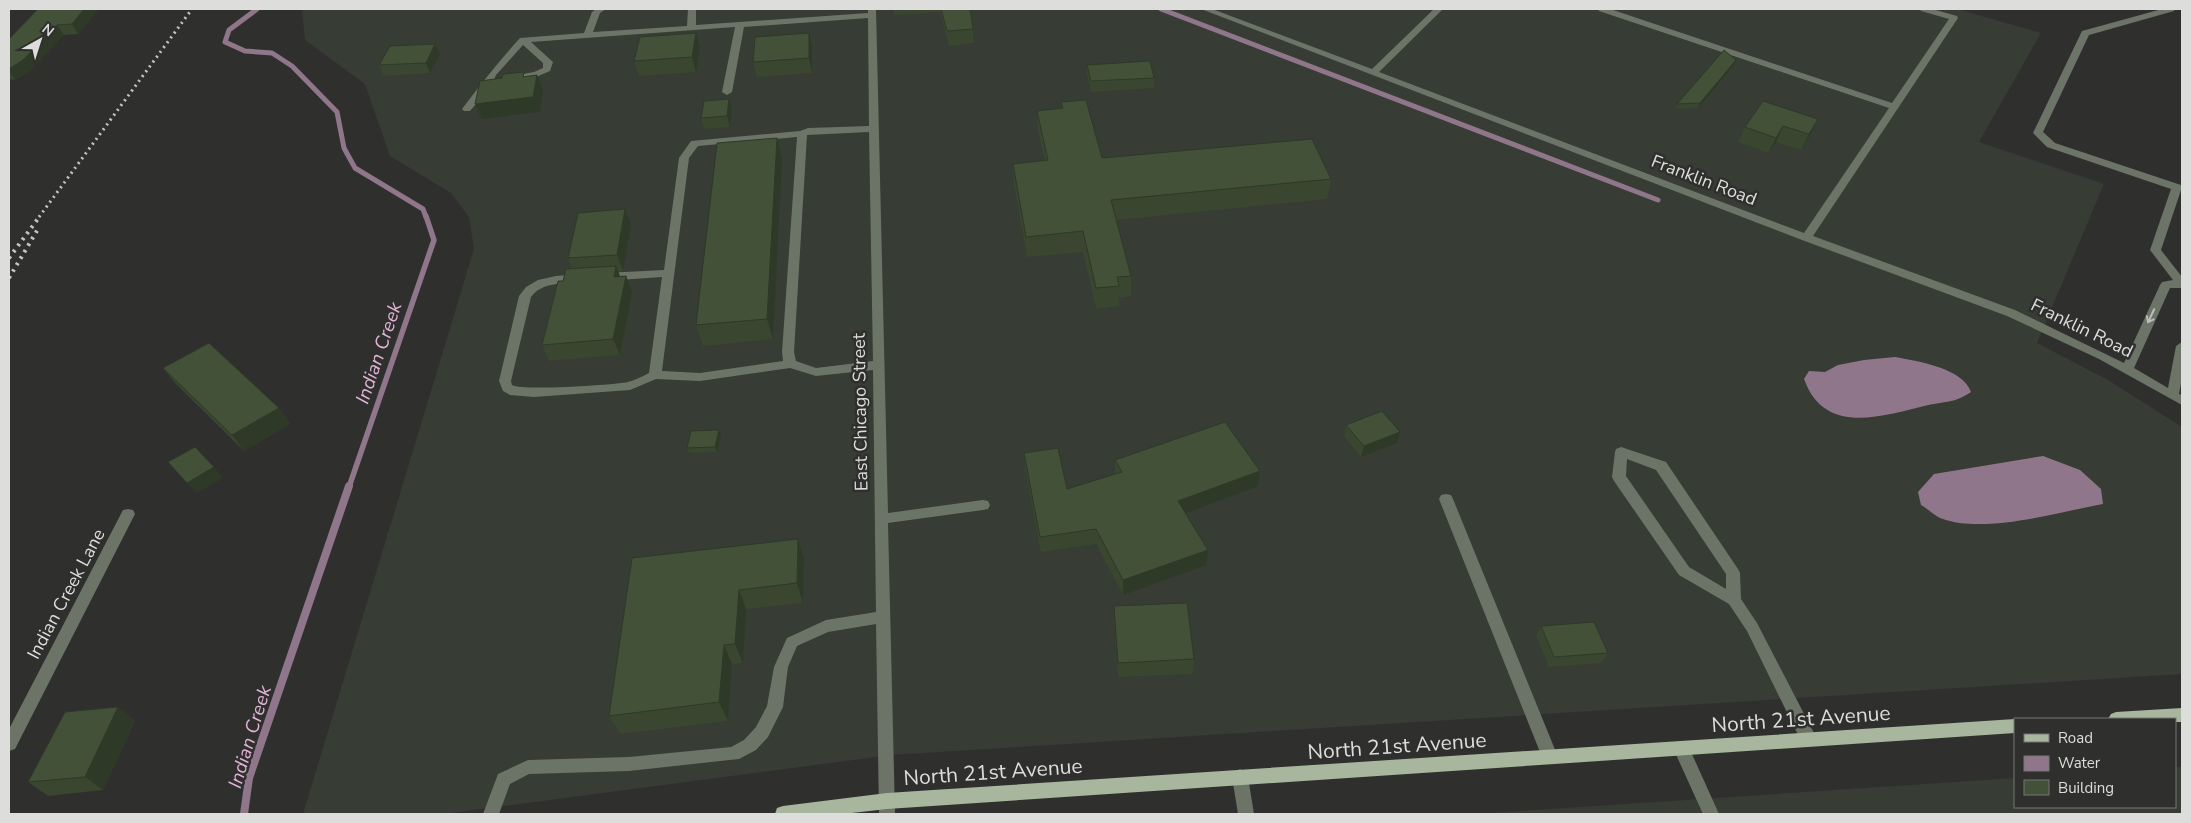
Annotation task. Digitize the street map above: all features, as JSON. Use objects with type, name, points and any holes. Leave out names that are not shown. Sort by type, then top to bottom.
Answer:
[{"type":"main road","points":[[2132,718],[2182,715]]},
{"type":"main road","name":"North 21st Avenue","points":[[783,814],[1240,777],[2014,726]]},
{"type":"street","points":[[588,35],[596,12],[602,9]]},
{"type":"street","points":[[691,28],[692,9]]},
{"type":"street","name":"Franklin Road","points":[[1205,9],[1806,238],[2012,314],[2065,337],[2178,398]]},
{"type":"street","points":[[1373,73],[1439,9]]},
{"type":"street","points":[[1602,9],[1895,107]]},
{"type":"street","points":[[1806,238],[1954,18],[1924,9]]},
{"type":"street","points":[[2126,369],[2166,285],[2180,279],[2155,250],[2179,188],[2051,146],[2038,133],[2085,33],[2171,9]]},
{"type":"street","points":[[467,108],[489,83],[492,74],[523,40],[872,12]]},
{"type":"street","name":"East Chicago Street","points":[[872,12],[887,807]]},
{"type":"street","points":[[728,92],[740,24]]},
{"type":"street","points":[[489,83],[536,74],[547,69],[548,62],[523,40]]},
{"type":"street","points":[[655,375],[684,158],[695,142],[802,134],[808,131],[874,129]]},
{"type":"street","points":[[790,364],[788,352],[802,134]]},
{"type":"street","points":[[669,273],[557,280],[544,282],[529,290],[525,296],[504,381],[507,388],[514,392],[534,393],[630,386],[655,375],[700,377],[790,364],[816,372],[879,364]]},
{"type":"street","points":[[2178,398],[2182,346]]},
{"type":"street","points":[[1734,600],[1733,573],[1661,466],[1621,452],[1619,478],[1684,571],[1734,600],[1752,627],[1809,740]]},
{"type":"street","points":[[1446,499],[1550,757]]},
{"type":"street","points":[[882,519],[983,505]]},
{"type":"street","name":"Indian Creek Lane","points":[[9,744],[128,514]]},
{"type":"street","points":[[491,814],[504,779],[528,767],[629,764],[733,754],[750,744],[762,732],[775,707],[781,667],[792,642],[826,626],[884,618]]},
{"type":"street","points":[[1681,748],[1711,814]]},
{"type":"street","points":[[1240,777],[1246,814]]},
{"type":"shaded area","points":[[302,9],[1957,9],[2041,33],[1979,142],[2104,184],[2037,343],[2108,380],[2182,427],[2182,674],[891,755],[443,814],[303,814],[474,249],[469,217],[451,193],[390,156],[365,84],[305,40]]},
{"type":"shaded area","points":[[2176,767],[2182,767],[2182,814],[1475,814],[2014,778],[2014,808],[2176,808]]},
{"type":"water","points":[[1895,357],[1949,371],[1959,377],[1971,392],[1959,399],[1948,402],[1890,414],[1855,418],[1839,415],[1825,408],[1813,397],[1804,379],[1809,371],[1825,372],[1838,365]]},
{"type":"water","points":[[2043,456],[2080,470],[2101,489],[2103,504],[2022,520],[1979,524],[1960,523],[1943,519],[1921,505],[1918,492],[1934,474]]},
{"type":"building","points":[[38,9],[84,9],[72,24],[57,25],[23,60],[9,69],[9,39]]},
{"type":"building","points":[[941,9],[970,9],[973,29],[947,31]]},
{"type":"building","points":[[696,33],[692,57],[634,61],[640,37]]},
{"type":"building","points":[[809,33],[809,58],[753,62],[755,37]]},
{"type":"building","points":[[435,44],[426,63],[379,65],[390,46]]},
{"type":"building","points":[[1724,50],[1736,60],[1700,103],[1677,104]]},
{"type":"building","points":[[1150,61],[1154,78],[1091,81],[1087,65]]},
{"type":"building","points":[[524,72],[523,77],[537,75],[533,97],[475,104],[480,81],[502,78],[503,74]]},
{"type":"building","points":[[729,99],[727,116],[701,118],[704,101]]},
{"type":"building","points":[[1086,100],[1102,158],[1312,139],[1331,179],[1111,200],[1131,276],[1117,277],[1119,286],[1096,288],[1083,231],[1026,237],[1013,164],[1048,160],[1037,111],[1063,108],[1061,102]]},
{"type":"building","points":[[1763,101],[1818,119],[1809,134],[1783,126],[1776,138],[1745,127]]},
{"type":"building","points":[[777,138],[767,319],[696,325],[717,143]]},
{"type":"building","points":[[625,209],[617,255],[568,258],[578,213]]},
{"type":"building","points":[[616,266],[614,277],[626,276],[613,339],[542,345],[558,281],[563,281],[566,269]]},
{"type":"building","points":[[209,343],[279,408],[232,435],[163,368]]},
{"type":"building","points":[[1382,411],[1400,432],[1364,446],[1346,425]]},
{"type":"building","points":[[1225,422],[1260,471],[1178,501],[1208,550],[1123,580],[1096,529],[1040,537],[1024,453],[1058,448],[1067,489],[1122,472],[1115,460]]},
{"type":"building","points":[[719,430],[715,447],[687,448],[691,431]]},
{"type":"building","points":[[195,447],[214,467],[187,483],[168,462]]},
{"type":"building","points":[[798,539],[797,583],[739,590],[735,644],[724,645],[719,702],[609,716],[632,558]]},
{"type":"building","points":[[1187,603],[1194,659],[1118,663],[1114,606]]},
{"type":"building","points":[[1594,622],[1608,653],[1554,657],[1541,626]]},
{"type":"building","points":[[118,707],[85,777],[28,782],[65,712]]},
{"type":"waterway","name":"Indian Creek","points":[[257,9],[229,30],[225,42],[245,51],[272,53],[292,66],[337,112],[344,148],[355,168],[423,209],[426,217]]},
{"type":"waterway","points":[[1161,9],[1658,200]]},
{"type":"waterway","name":"Indian Creek","points":[[349,487],[434,240],[426,216]]},
{"type":"waterway","name":"Indian Creek","points":[[244,814],[249,778],[349,486]]},
{"type":"railway","points":[[39,217],[192,9]]},
{"type":"railway","points":[[9,258],[40,216]]},
{"type":"railway","points":[[9,278],[38,229]]}]
